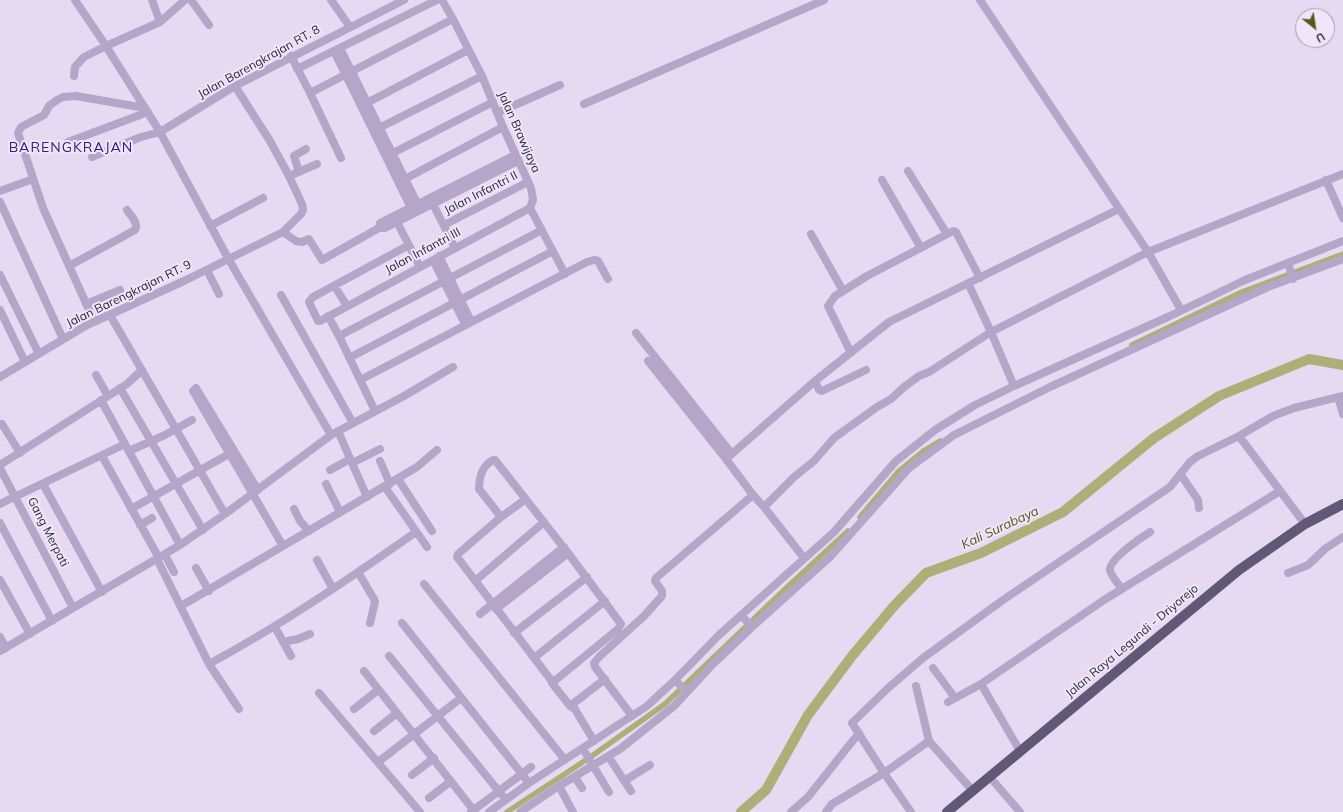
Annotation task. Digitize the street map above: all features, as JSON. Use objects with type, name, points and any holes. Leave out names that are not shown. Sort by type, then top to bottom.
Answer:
[{"type":"main road","name":"Jalan Raya Legundi - Driyorejo","points":[[947,812],[1238,570],[1305,524],[1343,504]]},
{"type":"street","points":[[75,0],[160,132],[229,260],[351,461],[367,496]]},
{"type":"street","points":[[152,0],[160,22]]},
{"type":"street","points":[[74,76],[75,67],[81,60],[106,46],[160,22],[185,0]]},
{"type":"street","points":[[191,0],[209,25]]},
{"type":"street","points":[[331,0],[350,27]]},
{"type":"street","name":"Jalan Barengkrajan RT. 8","points":[[92,157],[141,137],[160,132],[235,86],[291,56],[404,0]]},
{"type":"street","points":[[297,70],[437,0]]},
{"type":"street","name":"Jalan Brawijaya","points":[[442,0],[482,76],[516,158],[528,182],[533,200],[530,208],[565,274]]},
{"type":"street","points":[[584,104],[824,0]]},
{"type":"street","points":[[980,0],[1148,252],[1181,310]]},
{"type":"street","points":[[310,93],[453,19]]},
{"type":"street","points":[[337,50],[416,209]]},
{"type":"street","points":[[364,105],[468,50]]},
{"type":"street","points":[[291,56],[340,158]]},
{"type":"street","points":[[376,130],[482,76]]},
{"type":"street","points":[[497,113],[560,85]]},
{"type":"street","points":[[235,86],[270,140],[289,176],[317,164]]},
{"type":"street","points":[[94,321],[43,208],[18,133],[19,129],[44,115],[49,106],[64,97],[76,96],[147,110]]},
{"type":"street","points":[[389,155],[493,102]]},
{"type":"street","points":[[68,142],[147,110]]},
{"type":"street","points":[[402,181],[503,127]]},
{"type":"street","points":[[300,172],[294,156],[306,149]]},
{"type":"street","points":[[416,209],[433,204],[516,158]]},
{"type":"street","points":[[283,232],[296,241],[302,242],[309,239],[322,260],[379,228],[385,228],[396,219],[516,158]]},
{"type":"street","points":[[908,171],[947,234]]},
{"type":"street","points":[[764,507],[814,461],[834,438],[890,399],[919,376],[929,372],[990,332],[1148,252],[1343,174]]},
{"type":"street","name":"Jalan Barengkrajan RT. 9","points":[[1,375],[94,321],[229,260],[283,232],[301,214],[303,210],[289,176]]},
{"type":"street","points":[[0,191],[33,179]]},
{"type":"street","points":[[882,180],[921,248]]},
{"type":"street","points":[[1326,180],[1343,218]]},
{"type":"street","name":"Jalan Infantri II","points":[[444,225],[528,182]]},
{"type":"street","points":[[210,226],[263,198]]},
{"type":"street","points":[[0,202],[63,339]]},
{"type":"street","points":[[433,204],[454,248]]},
{"type":"street","name":"Jalan Infantri III","points":[[328,316],[530,208]]},
{"type":"street","points":[[69,266],[135,230],[137,227],[136,222],[127,210]]},
{"type":"street","points":[[729,456],[851,351],[890,322],[968,283],[979,275],[1119,210]]},
{"type":"street","points":[[396,219],[420,267]]},
{"type":"street","points":[[339,336],[542,230]]},
{"type":"street","points":[[851,351],[828,307],[832,298],[867,276],[953,231],[956,232],[979,275]]},
{"type":"street","points":[[810,234],[843,291]]},
{"type":"street","points":[[520,812],[592,765],[620,749],[674,706],[686,691],[909,468],[926,447],[936,431],[975,405],[1014,386],[1171,318],[1181,310],[1239,283],[1289,265],[1343,241]]},
{"type":"street","points":[[375,411],[328,316],[320,321],[318,320],[309,302],[335,285],[409,245]]},
{"type":"street","points":[[349,358],[553,251]]},
{"type":"street","points":[[436,258],[468,323]]},
{"type":"street","points":[[489,812],[529,783],[581,751],[647,706],[677,682],[720,634],[743,617],[804,558],[824,552],[847,518],[896,461],[943,441],[973,424],[1268,286],[1343,259]]},
{"type":"street","points":[[360,380],[587,262],[594,260],[600,263],[608,279]]},
{"type":"street","points":[[1289,265],[1292,278]]},
{"type":"street","points":[[207,270],[219,294]]},
{"type":"street","points":[[1264,274],[1268,286]]},
{"type":"street","points":[[0,275],[39,354]]},
{"type":"street","points":[[968,283],[1014,386]]},
{"type":"street","points":[[86,304],[120,290]]},
{"type":"street","points":[[338,290],[347,306]]},
{"type":"street","points":[[281,295],[354,423]]},
{"type":"street","points":[[0,310],[25,362]]},
{"type":"street","points":[[110,315],[225,514]]},
{"type":"street","points":[[1171,318],[1176,328]]},
{"type":"street","points":[[636,333],[729,456],[753,495],[804,558]]},
{"type":"street","points":[[648,361],[729,456]]},
{"type":"street","points":[[0,637],[3,650],[102,592],[202,530],[335,433],[404,396],[453,367]]},
{"type":"street","points":[[0,467],[131,381],[142,370]]},
{"type":"street","points":[[815,381],[822,391],[866,370]]},
{"type":"street","points":[[96,375],[127,448],[180,545]]},
{"type":"street","points":[[120,388],[202,530]]},
{"type":"street","points":[[255,492],[229,454],[224,439],[194,391],[196,388],[255,492],[283,546]]},
{"type":"street","points":[[911,812],[852,722],[923,658],[1002,600],[1170,487],[1190,462],[1198,456],[1239,436],[1273,416],[1294,408],[1341,396],[1343,414]]},
{"type":"street","points":[[0,504],[102,456],[151,442],[192,420]]},
{"type":"street","points":[[2,424],[20,453]]},
{"type":"street","points":[[936,431],[943,441]]},
{"type":"street","points":[[1239,436],[1305,524]]},
{"type":"street","points":[[330,470],[380,449]]},
{"type":"street","points":[[181,606],[398,479],[424,463],[437,450]]},
{"type":"street","points":[[131,509],[229,454]]},
{"type":"street","points":[[102,456],[140,525],[160,557],[181,606],[209,664],[239,709]]},
{"type":"street","points":[[501,517],[479,489],[481,473],[492,460],[495,460],[526,499],[620,622],[621,626],[553,681]]},
{"type":"street","points":[[380,461],[388,485],[413,528],[427,547]]},
{"type":"street","name":"Gang Merpati","points":[[0,467],[74,608]]},
{"type":"street","points":[[1181,475],[1198,500],[1199,508]]},
{"type":"street","points":[[398,479],[432,530]]},
{"type":"street","points":[[43,484],[102,592]]},
{"type":"street","points":[[326,484],[340,512]]},
{"type":"street","points":[[933,668],[952,700],[980,684],[1122,589],[1280,491]]},
{"type":"street","points":[[632,716],[595,667],[594,663],[599,656],[644,616],[662,596],[662,591],[655,581],[656,578],[753,495]]},
{"type":"street","points":[[526,499],[501,517],[457,556],[494,607],[573,707],[585,724],[594,741]]},
{"type":"street","points":[[294,510],[300,521],[309,531]]},
{"type":"street","points":[[140,525],[152,518]]},
{"type":"street","points":[[209,664],[275,626],[358,572],[413,528],[423,518]]},
{"type":"street","points":[[475,581],[544,522]]},
{"type":"street","points":[[0,523],[52,621]]},
{"type":"street","points":[[1122,589],[1110,568],[1124,550],[1136,540],[1150,532]]},
{"type":"street","points":[[1288,573],[1308,564],[1326,548],[1343,537]]},
{"type":"street","points":[[480,614],[494,607],[566,550]]},
{"type":"street","points":[[160,557],[174,572]]},
{"type":"street","points":[[317,560],[332,589]]},
{"type":"street","points":[[196,568],[209,591]]},
{"type":"street","points":[[358,572],[375,602],[370,623]]},
{"type":"street","points":[[514,633],[587,577]]},
{"type":"street","points":[[0,580],[30,634]]},
{"type":"street","points":[[424,584],[565,760]]},
{"type":"street","points":[[534,658],[605,601]]},
{"type":"street","points":[[743,617],[752,626]]},
{"type":"street","points":[[402,623],[529,783]]},
{"type":"street","points":[[275,626],[291,656]]},
{"type":"street","points":[[283,642],[298,639],[310,634]]},
{"type":"street","points":[[388,656],[506,800]]},
{"type":"street","points":[[364,671],[434,758],[473,811],[531,767]]},
{"type":"street","points":[[573,707],[605,679]]},
{"type":"street","points":[[677,682],[686,691]]},
{"type":"street","points":[[980,684],[1020,750]]},
{"type":"street","points":[[916,686],[929,741],[972,790]]},
{"type":"street","points":[[354,709],[378,690]]},
{"type":"street","points":[[319,693],[420,812]]},
{"type":"street","points":[[378,762],[415,735],[461,698]]},
{"type":"street","points":[[374,731],[397,713]]},
{"type":"street","points":[[791,812],[812,792],[859,733]]},
{"type":"street","points":[[826,812],[832,804],[884,773],[929,741]]},
{"type":"street","points":[[581,751],[609,792]]},
{"type":"street","points":[[608,756],[631,791]]},
{"type":"street","points":[[412,775],[434,758]]},
{"type":"street","points":[[624,781],[650,765]]},
{"type":"street","points":[[989,776],[1020,812]]},
{"type":"street","points":[[574,777],[582,788]]},
{"type":"street","points":[[429,798],[451,781]]},
{"type":"street","points":[[559,786],[573,812]]},
{"type":"waterway","points":[[1132,345],[1242,292],[1343,254]]},
{"type":"waterway","name":"Kali Surabaya","points":[[741,812],[766,790],[808,715],[852,656],[894,606],[926,573],[981,553],[1063,512],[1154,438],[1219,396],[1309,359],[1343,365]]},
{"type":"waterway","points":[[860,517],[898,472],[925,450],[940,441]]},
{"type":"waterway","points":[[507,812],[589,758],[665,704],[848,531]]},
{"type":"district","name":"BARENGKRAJAN","points":[[71,148]]}]
